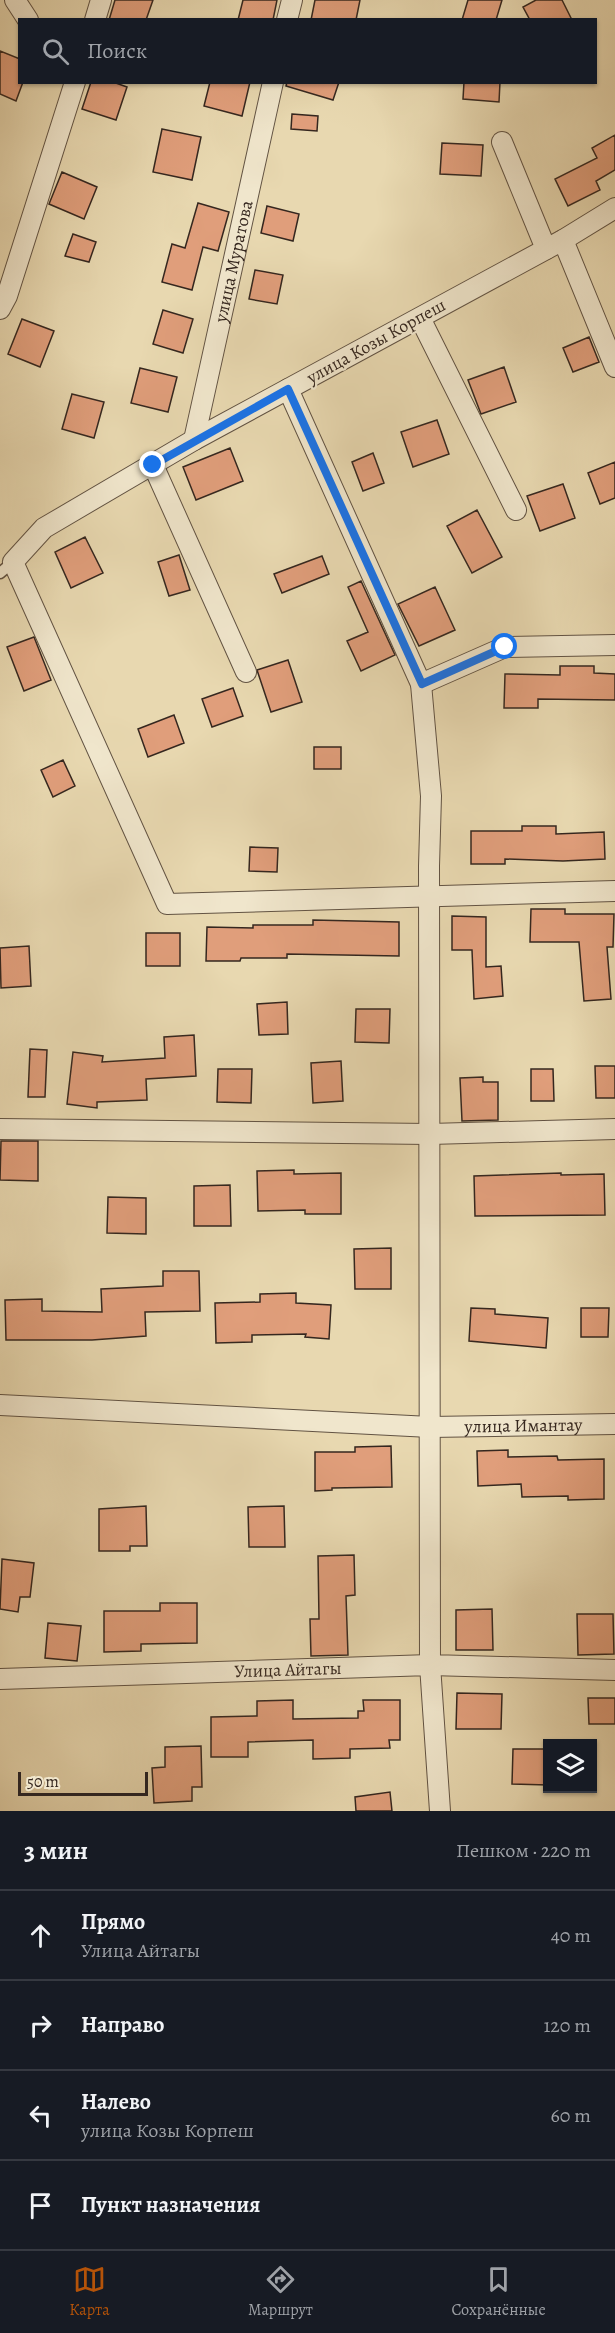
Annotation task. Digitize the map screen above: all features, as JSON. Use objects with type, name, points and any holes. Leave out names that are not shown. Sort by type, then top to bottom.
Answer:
[{"type":"street","points":[[15,0],[27,18]]},
{"type":"street","points":[[96,18],[101,0]]},
{"type":"street","points":[[288,18],[292,0]]},
{"type":"street","points":[[0,309],[7,296],[74,84]]},
{"type":"street","name":"улица Муратова","points":[[194,440],[273,84]]},
{"type":"street","points":[[502,142],[615,367]]},
{"type":"street","name":"улица Козы Корпеш","points":[[7,567],[44,528],[194,440],[555,244],[615,208]]},
{"type":"street","points":[[420,318],[516,510]]},
{"type":"street","points":[[288,389],[422,684],[431,796],[430,1665],[440,1811]]},
{"type":"street","points":[[153,465],[246,672]]},
{"type":"street","points":[[7,567],[167,904],[615,891]]},
{"type":"street","points":[[422,684],[505,647],[615,645]]},
{"type":"street","points":[[0,1129],[430,1134],[615,1129]]},
{"type":"street","name":"улица Имантау","points":[[0,1405],[430,1427],[615,1424]]},
{"type":"street","name":"Улица Айтагы","points":[[0,1679],[430,1665],[615,1670]]},
{"type":"building","points":[[115,0],[153,0],[147,18],[110,18]]},
{"type":"building","points":[[243,0],[277,0],[273,18],[238,18]]},
{"type":"building","points":[[315,0],[360,0],[356,18],[311,18]]},
{"type":"building","points":[[468,0],[502,0],[497,18],[463,18]]},
{"type":"building","points":[[536,0],[562,0],[571,18],[529,18],[523,7]]},
{"type":"building","points":[[0,51],[18,58],[18,84],[22,84],[16,101],[0,94]]},
{"type":"building","points":[[90,84],[119,84],[127,87],[116,120],[82,109]]},
{"type":"building","points":[[210,84],[250,84],[242,116],[204,106]]},
{"type":"building","points":[[286,84],[338,84],[333,100],[286,86]]},
{"type":"building","points":[[464,84],[500,84],[499,102],[463,99]]},
{"type":"building","points":[[292,114],[318,116],[317,131],[291,129]]},
{"type":"building","points":[[162,129],[201,137],[192,180],[153,172]]},
{"type":"building","points":[[615,135],[615,170],[596,181],[600,190],[568,206],[555,179],[597,158],[592,148]]},
{"type":"building","points":[[442,143],[483,145],[481,176],[440,174]]},
{"type":"building","points":[[62,172],[97,187],[84,219],[49,204]]},
{"type":"building","points":[[198,203],[229,212],[218,251],[203,247],[192,290],[162,282],[172,244],[185,248]]},
{"type":"building","points":[[267,206],[299,214],[293,241],[261,233]]},
{"type":"building","points":[[73,234],[96,242],[89,262],[65,256]]},
{"type":"building","points":[[255,270],[283,275],[277,304],[249,299]]},
{"type":"building","points":[[163,310],[193,319],[183,353],[153,344]]},
{"type":"building","points":[[22,319],[54,331],[40,367],[8,354]]},
{"type":"building","points":[[589,337],[599,362],[573,372],[563,348]]},
{"type":"building","points":[[504,367],[516,402],[481,414],[468,380]]},
{"type":"building","points":[[140,368],[177,377],[168,412],[131,403]]},
{"type":"building","points":[[72,394],[104,402],[94,438],[62,429]]},
{"type":"building","points":[[437,420],[449,454],[413,467],[401,432]]},
{"type":"building","points":[[230,448],[243,481],[196,500],[183,467]]},
{"type":"building","points":[[373,453],[384,483],[363,491],[352,462]]},
{"type":"building","points":[[615,462],[615,498],[600,504],[588,473]]},
{"type":"building","points":[[563,484],[575,518],[540,531],[527,496]]},
{"type":"building","points":[[477,510],[502,557],[472,573],[447,526]]},
{"type":"building","points":[[85,537],[103,573],[71,588],[55,552]]},
{"type":"building","points":[[179,555],[190,590],[169,596],[158,562]]},
{"type":"building","points":[[322,556],[329,574],[282,593],[274,574]]},
{"type":"building","points":[[361,581],[395,655],[361,671],[347,641],[368,632],[348,587]]},
{"type":"building","points":[[435,587],[455,630],[419,646],[398,604]]},
{"type":"building","points":[[34,637],[51,680],[24,691],[7,647]]},
{"type":"building","points":[[288,660],[302,702],[271,712],[257,670]]},
{"type":"building","points":[[560,666],[594,666],[594,673],[615,674],[615,700],[538,699],[538,708],[504,708],[505,674],[560,675]]},
{"type":"building","points":[[233,688],[243,716],[212,727],[202,699]]},
{"type":"building","points":[[174,715],[184,743],[148,757],[138,729]]},
{"type":"building","points":[[314,747],[341,747],[341,769],[314,769]]},
{"type":"building","points":[[63,760],[75,786],[53,797],[41,770]]},
{"type":"building","points":[[522,826],[556,826],[556,834],[604,832],[605,859],[563,861],[505,859],[505,864],[471,864],[471,831],[522,831]]},
{"type":"building","points":[[250,847],[278,848],[277,872],[249,871]]},
{"type":"building","points":[[531,909],[565,909],[565,914],[614,914],[613,947],[607,947],[611,999],[584,1001],[579,942],[530,942]]},
{"type":"building","points":[[452,916],[486,917],[486,967],[501,966],[503,996],[474,999],[472,950],[452,950]]},
{"type":"building","points":[[313,920],[399,922],[399,956],[287,954],[287,958],[206,961],[207,927],[253,928],[253,925],[313,925]]},
{"type":"building","points":[[146,933],[180,933],[180,966],[146,966]]},
{"type":"building","points":[[29,946],[31,986],[1,988],[0,948]]},
{"type":"building","points":[[287,1002],[288,1034],[259,1035],[257,1004]]},
{"type":"building","points":[[356,1009],[390,1009],[389,1043],[355,1042]]},
{"type":"building","points":[[194,1035],[196,1076],[146,1079],[147,1100],[97,1102],[97,1108],[67,1104],[73,1052],[103,1056],[102,1062],[165,1058],[164,1037]]},
{"type":"building","points":[[30,1049],[47,1050],[45,1097],[28,1097]]},
{"type":"building","points":[[341,1061],[343,1101],[313,1103],[311,1063]]},
{"type":"building","points":[[595,1066],[615,1066],[615,1098],[596,1098]]},
{"type":"building","points":[[218,1069],[252,1069],[251,1103],[217,1102]]},
{"type":"building","points":[[531,1069],[553,1069],[554,1101],[531,1101]]},
{"type":"building","points":[[483,1077],[483,1082],[498,1082],[498,1120],[462,1121],[460,1078]]},
{"type":"building","points":[[1,1141],[38,1141],[38,1181],[0,1180]]},
{"type":"building","points":[[294,1170],[294,1174],[341,1173],[341,1214],[305,1214],[305,1210],[258,1211],[257,1171]]},
{"type":"building","points":[[561,1173],[561,1175],[604,1174],[605,1215],[475,1216],[474,1176]]},
{"type":"building","points":[[230,1185],[231,1226],[194,1226],[194,1186]]},
{"type":"building","points":[[108,1197],[146,1198],[146,1234],[107,1233]]},
{"type":"building","points":[[391,1248],[391,1289],[355,1289],[354,1249]]},
{"type":"building","points":[[163,1271],[199,1271],[200,1311],[145,1312],[146,1336],[92,1340],[6,1340],[5,1300],[42,1299],[42,1311],[102,1312],[101,1289],[163,1286]]},
{"type":"building","points":[[296,1293],[296,1303],[331,1305],[329,1339],[305,1337],[306,1334],[252,1335],[252,1342],[216,1343],[215,1303],[260,1302],[260,1294]]},
{"type":"building","points":[[471,1308],[495,1309],[495,1314],[548,1318],[546,1348],[469,1341]]},
{"type":"building","points":[[581,1308],[609,1308],[608,1337],[581,1337]]},
{"type":"building","points":[[391,1446],[392,1487],[332,1488],[332,1490],[315,1491],[315,1452],[355,1452],[355,1447]]},
{"type":"building","points":[[508,1450],[508,1457],[557,1456],[558,1460],[604,1459],[604,1499],[568,1500],[568,1496],[522,1497],[521,1484],[478,1486],[477,1451]]},
{"type":"building","points":[[146,1506],[147,1546],[130,1546],[130,1551],[99,1551],[99,1509]]},
{"type":"building","points":[[284,1506],[285,1547],[249,1547],[248,1507]]},
{"type":"building","points":[[354,1555],[355,1595],[346,1596],[348,1655],[311,1656],[310,1619],[319,1619],[318,1556]]},
{"type":"building","points":[[2,1559],[34,1563],[30,1597],[20,1597],[18,1612],[0,1609]]},
{"type":"building","points":[[160,1603],[197,1603],[197,1643],[141,1644],[141,1651],[104,1652],[104,1611],[160,1611]]},
{"type":"building","points":[[492,1609],[493,1650],[456,1650],[456,1610]]},
{"type":"building","points":[[577,1614],[613,1614],[614,1654],[578,1655]]},
{"type":"building","points":[[48,1623],[81,1626],[77,1661],[45,1658]]},
{"type":"building","points":[[457,1693],[502,1694],[501,1729],[456,1729]]},
{"type":"building","points":[[588,1698],[615,1698],[615,1724],[589,1724]]},
{"type":"building","points":[[293,1700],[293,1719],[358,1718],[358,1711],[364,1711],[363,1700],[400,1700],[400,1740],[389,1740],[390,1748],[350,1749],[350,1758],[313,1759],[313,1740],[248,1742],[248,1757],[211,1757],[211,1717],[257,1716],[257,1701]]},
{"type":"building","points":[[201,1746],[202,1787],[192,1787],[192,1801],[154,1803],[152,1768],[165,1767],[165,1747]]},
{"type":"building","points":[[513,1749],[543,1749],[543,1785],[512,1784]]},
{"type":"building","points":[[390,1792],[392,1811],[356,1811],[355,1797]]},
{"type":"route","points":[[153,465],[288,389],[422,684],[505,647]]}]
